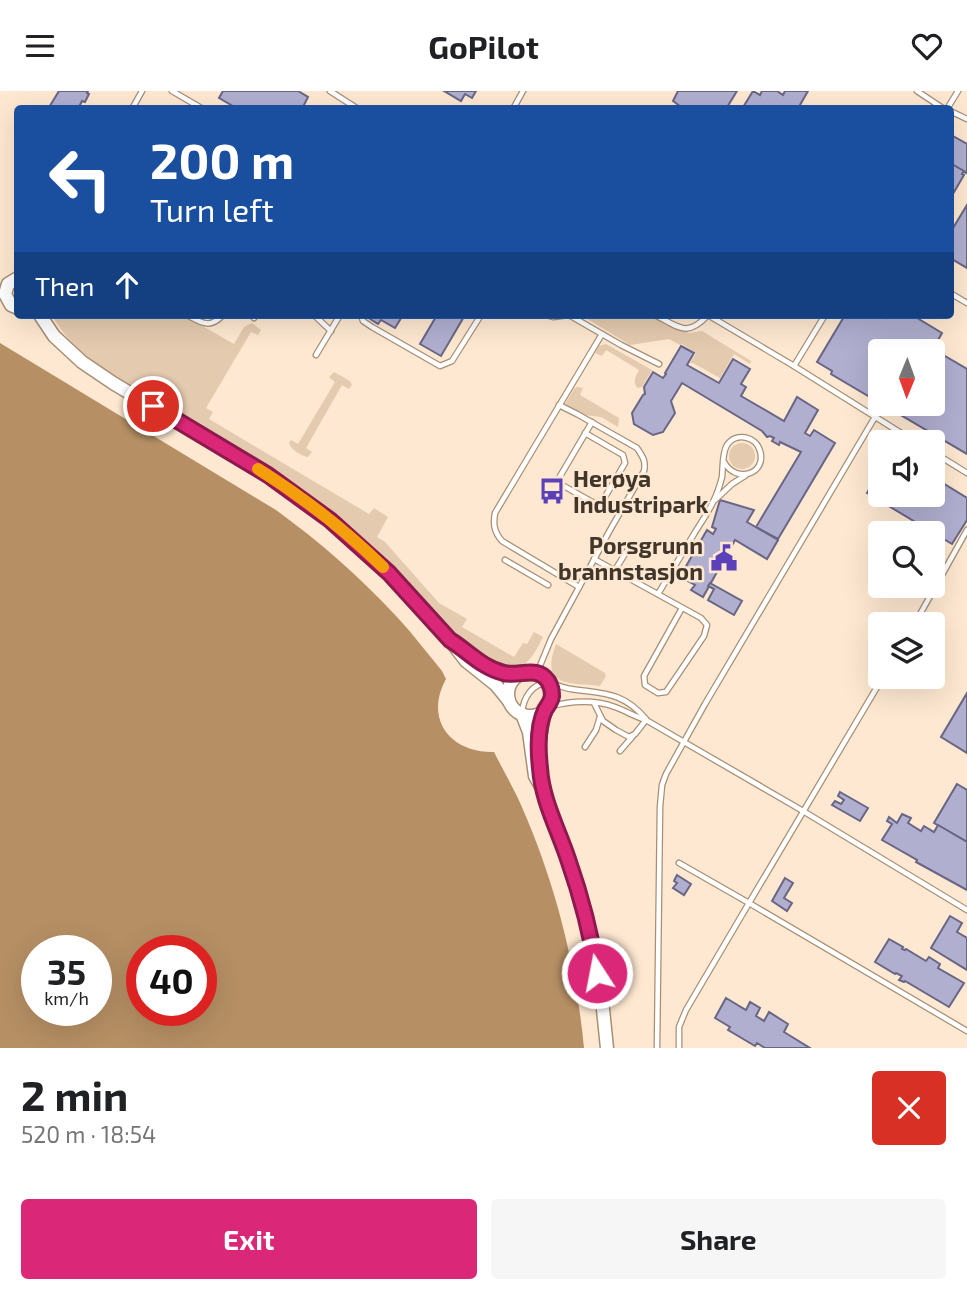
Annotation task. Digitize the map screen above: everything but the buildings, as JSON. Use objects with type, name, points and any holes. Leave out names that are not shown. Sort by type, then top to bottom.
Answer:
[{"type":"street","points":[[3,294],[8,284],[14,280]]},
{"type":"street","points":[[43,319],[54,335],[82,362],[268,475],[330,520],[389,573],[466,661],[496,685],[516,711],[522,715],[534,716],[547,709]]},
{"type":"street","points":[[450,640],[491,669],[518,675],[537,673],[550,683],[552,700],[547,709],[539,743],[542,787]]},
{"type":"street","points":[[509,701],[509,686],[518,675]]},
{"type":"street","points":[[522,715],[529,732],[535,776],[542,787],[586,917],[601,990],[607,1048]]},
{"type":"lane","points":[[172,91],[196,105]]},
{"type":"lane","points":[[330,91],[352,105]]},
{"type":"lane","points":[[917,91],[940,105]]},
{"type":"lane","points":[[195,319],[205,324],[220,319]]},
{"type":"lane","points":[[318,319],[331,331]]},
{"type":"lane","points":[[316,355],[338,319]]},
{"type":"lane","points":[[362,319],[440,366],[452,361],[478,319]]},
{"type":"lane","points":[[576,319],[659,363]]},
{"type":"lane","points":[[664,319],[692,329],[704,319]]},
{"type":"lane","points":[[715,319],[868,413]]},
{"type":"lane","points":[[794,366],[823,319]]},
{"type":"lane","points":[[579,587],[502,541],[494,526],[495,513],[602,334]]},
{"type":"lane","points":[[537,673],[551,639],[644,471],[645,464],[637,448],[559,405]]},
{"type":"lane","points":[[657,1048],[661,794],[669,766],[874,417],[896,430]]},
{"type":"lane","points":[[585,433],[623,455],[625,459],[602,502],[597,504],[559,481],[559,478],[585,433],[592,422]]},
{"type":"lane","points":[[658,594],[712,503],[721,480],[723,454],[728,443],[740,437],[754,441],[759,447],[761,461],[753,472],[726,489],[712,503]]},
{"type":"lane","points":[[945,459],[967,473]]},
{"type":"lane","points":[[724,462],[733,473],[746,475]]},
{"type":"lane","points":[[921,612],[967,530]]},
{"type":"lane","points":[[615,570],[629,546]]},
{"type":"lane","points":[[594,559],[701,618],[707,625],[704,636],[666,692],[658,693],[645,685],[644,676],[682,608]]},
{"type":"lane","points":[[505,560],[548,585]]},
{"type":"lane","points":[[522,715],[530,692],[537,685],[550,683],[617,697],[636,707],[646,720]]},
{"type":"lane","points":[[679,1048],[679,1027],[686,1010],[876,689]]},
{"type":"lane","points":[[547,709],[568,702],[593,703],[615,707],[646,720],[967,910]]},
{"type":"lane","points":[[593,703],[603,722],[624,735],[633,736]]},
{"type":"lane","points":[[585,747],[599,723],[600,716]]},
{"type":"lane","points":[[620,751],[646,720]]},
{"type":"lane","points":[[679,863],[967,1031]]},
{"type":"shaded area","points":[[54,319],[190,319],[234,344],[244,327],[252,323],[261,330],[258,335],[251,332],[206,408],[213,412],[209,419],[369,514],[374,508],[388,517],[377,537],[385,542],[439,603],[467,619],[462,627],[514,657],[534,632],[543,637],[533,654],[525,664],[506,669],[475,654],[344,524],[271,471],[105,370],[81,351]]},
{"type":"shaded area","points":[[588,319],[659,319],[689,333],[702,331],[751,361],[750,364],[734,354],[720,378],[690,363],[696,353],[669,339],[630,345]]},
{"type":"shaded area","points":[[0,343],[276,510],[354,574],[414,637],[446,679],[438,707],[445,731],[465,747],[494,752],[533,834],[554,894],[570,955],[584,1048],[0,1048]]},
{"type":"shaded area","points":[[606,344],[652,370],[642,387],[637,388],[635,383],[639,370],[606,350],[602,356],[595,353],[599,346]]},
{"type":"shaded area","points":[[334,372],[352,385],[349,389],[342,385],[306,448],[312,452],[308,457],[294,450],[289,443],[291,440],[298,444],[335,382],[329,377]]},
{"type":"shaded area","points":[[577,387],[583,388],[580,395],[619,418],[618,427],[601,417],[585,415],[565,404]]},
{"type":"shaded area","points":[[742,443],[751,447],[755,456],[751,465],[742,469],[733,465],[729,456],[733,447]]},
{"type":"shaded area","points":[[556,644],[605,673],[600,686],[568,683],[554,676],[552,658]]},
{"type":"slow traffic","points":[[258,469],[306,501],[383,567]]},
{"type":"place","name":"Herøya Industripark","points":[[552,491]]},
{"type":"place","name":"Porsgrunn brannstasjon","points":[[724,558]]},
{"type":"route","points":[[153,406],[306,501],[389,573],[450,640],[480,663],[507,674],[537,673],[550,683],[552,700],[545,710],[539,743],[542,787],[586,917],[597,973]]}]
